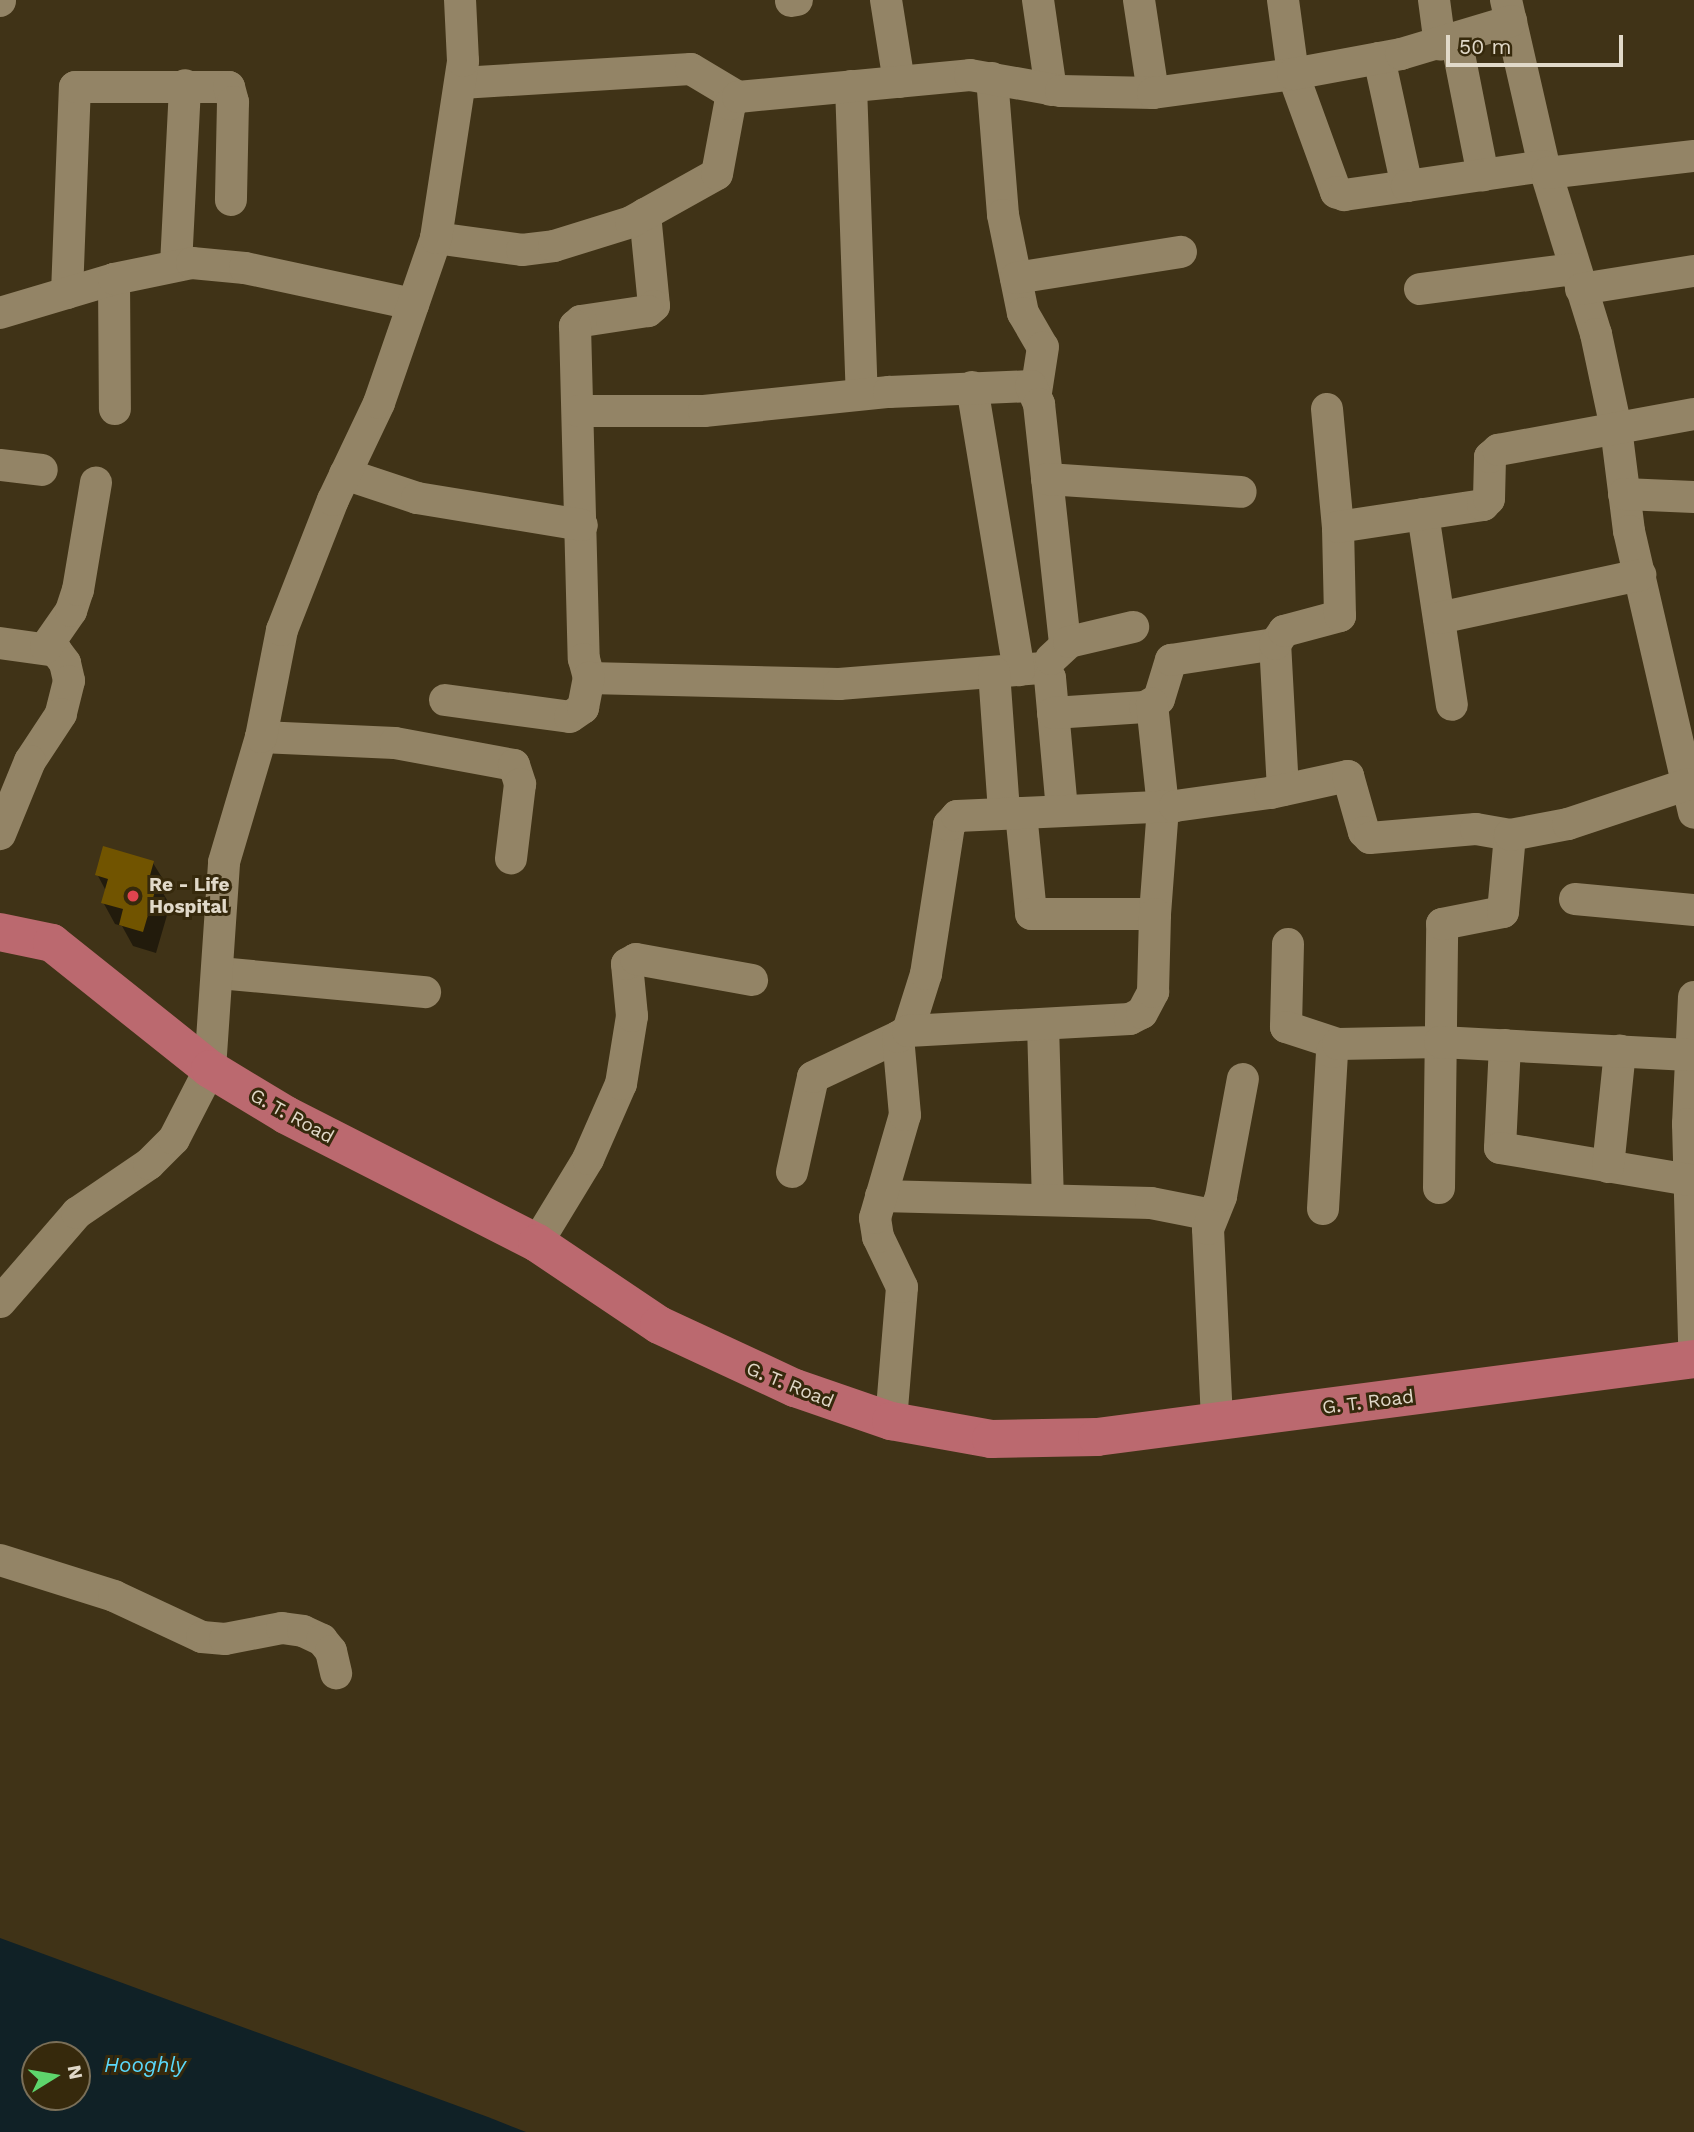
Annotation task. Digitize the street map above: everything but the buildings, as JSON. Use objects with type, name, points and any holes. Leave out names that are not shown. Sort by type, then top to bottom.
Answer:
[{"type":"main road","name":"G. T. Road","points":[[0,932],[52,943],[210,1069],[286,1115],[537,1243],[659,1325],[706,1350],[795,1388],[891,1421],[991,1439],[1097,1437],[1694,1359]]},
{"type":"street","points":[[0,1302],[77,1213],[134,1176],[169,1145],[183,1127],[210,1069],[225,862],[261,737],[282,630],[345,474],[379,403],[436,238],[460,83],[460,0]]},
{"type":"street","points":[[791,1],[797,0]]},
{"type":"street","points":[[886,0],[899,82]]},
{"type":"street","points":[[1038,0],[1051,90]]},
{"type":"street","points":[[1139,0],[1153,93]]},
{"type":"street","points":[[1283,0],[1293,74],[1336,192],[1344,195],[1483,175],[1694,156]]},
{"type":"street","points":[[1434,0],[1448,42],[1483,175]]},
{"type":"street","points":[[436,238],[539,248],[580,239],[645,214],[717,174],[730,104],[738,97],[970,75],[1051,90],[1153,93],[1293,74],[1379,58],[1448,42],[1508,11],[1546,169],[1578,279],[1616,428],[1624,494],[1640,575],[1691,798],[1510,835],[1476,830],[1370,838],[1364,832],[1349,776],[1283,790],[1163,807],[971,813],[957,816],[949,825],[926,974],[903,1034],[905,1115],[875,1218],[878,1237],[902,1287],[891,1421]]},
{"type":"street","points":[[1379,58],[1407,186]]},
{"type":"street","points":[[460,83],[691,69],[738,97]]},
{"type":"street","points":[[992,78],[999,195],[1023,313],[1042,347],[1036,392],[1065,645]]},
{"type":"street","points":[[176,265],[185,85]]},
{"type":"street","points":[[68,293],[74,88],[185,85],[231,89],[231,200]]},
{"type":"street","points":[[851,86],[862,394]]},
{"type":"street","points":[[445,700],[570,717],[583,708],[589,678],[584,659],[576,324],[648,311],[654,306],[645,214]]},
{"type":"street","points":[[1016,278],[1181,252]]},
{"type":"street","points":[[0,313],[114,279],[176,265],[245,268],[413,304]]},
{"type":"street","points":[[1420,289],[1694,271]]},
{"type":"street","points":[[114,279],[115,409]]},
{"type":"street","points":[[578,411],[704,411],[862,394],[1022,384],[1036,392]]},
{"type":"street","points":[[972,387],[1018,670],[1013,813],[1031,914],[1155,914]]},
{"type":"street","points":[[1283,790],[1275,644],[1283,631],[1340,616],[1338,527],[1327,409]]},
{"type":"street","points":[[1338,527],[1487,502],[1490,457],[1498,450],[1694,414]]},
{"type":"street","points":[[0,465],[41,470]]},
{"type":"street","points":[[345,474],[417,498],[582,526]]},
{"type":"street","points":[[1047,479],[1241,492]]},
{"type":"street","points":[[46,647],[71,611],[78,590],[96,483]]},
{"type":"street","points":[[1624,494],[1694,497]]},
{"type":"street","points":[[1423,514],[1452,705]]},
{"type":"street","points":[[1439,618],[1640,575]]},
{"type":"street","points":[[1018,670],[1082,636],[1133,627]]},
{"type":"street","points":[[0,643],[46,647],[65,663],[69,681],[65,702],[30,761],[0,834]]},
{"type":"street","points":[[1053,713],[1152,705],[1159,699],[1173,659],[1275,644]]},
{"type":"street","points":[[589,678],[839,684],[1018,670],[1050,678],[1062,810]]},
{"type":"street","points":[[792,1172],[813,1077],[903,1034],[1130,1019],[1142,1013],[1153,992],[1155,914],[1163,807],[1152,705]]},
{"type":"street","points":[[261,737],[395,743],[514,765],[520,784],[510,858]]},
{"type":"street","points":[[1438,1188],[1441,928],[1450,920],[1503,912],[1510,835]]},
{"type":"street","points":[[1575,899],[1694,910]]},
{"type":"street","points":[[1288,944],[1286,1027],[1338,1044],[1440,1041],[1689,1055]]},
{"type":"street","points":[[537,1243],[588,1159],[621,1084],[632,1016],[627,964],[636,959],[752,980]]},
{"type":"street","points":[[219,973],[425,992]]},
{"type":"street","points":[[1694,997],[1689,1055],[1689,1180],[1694,1346]]},
{"type":"street","points":[[1043,1024],[1048,1200]]},
{"type":"street","points":[[1323,1209],[1332,1052],[1338,1044]]},
{"type":"street","points":[[1505,1045],[1500,1148],[1689,1180]]},
{"type":"street","points":[[1608,1167],[1620,1051]]},
{"type":"street","points":[[1217,1420],[1208,1229],[1221,1196],[1243,1079]]},
{"type":"street","points":[[881,1196],[1151,1203],[1212,1215]]},
{"type":"street","points":[[0,1560],[124,1600],[202,1637],[225,1639],[282,1628],[303,1631],[323,1640],[331,1651],[336,1673]]},
{"type":"water","name":"Hooghly","points":[[0,1938],[488,2117],[526,2132],[0,2132]]},
{"type":"place","name":"Re - Life Hospital","points":[[133,896]]}]
